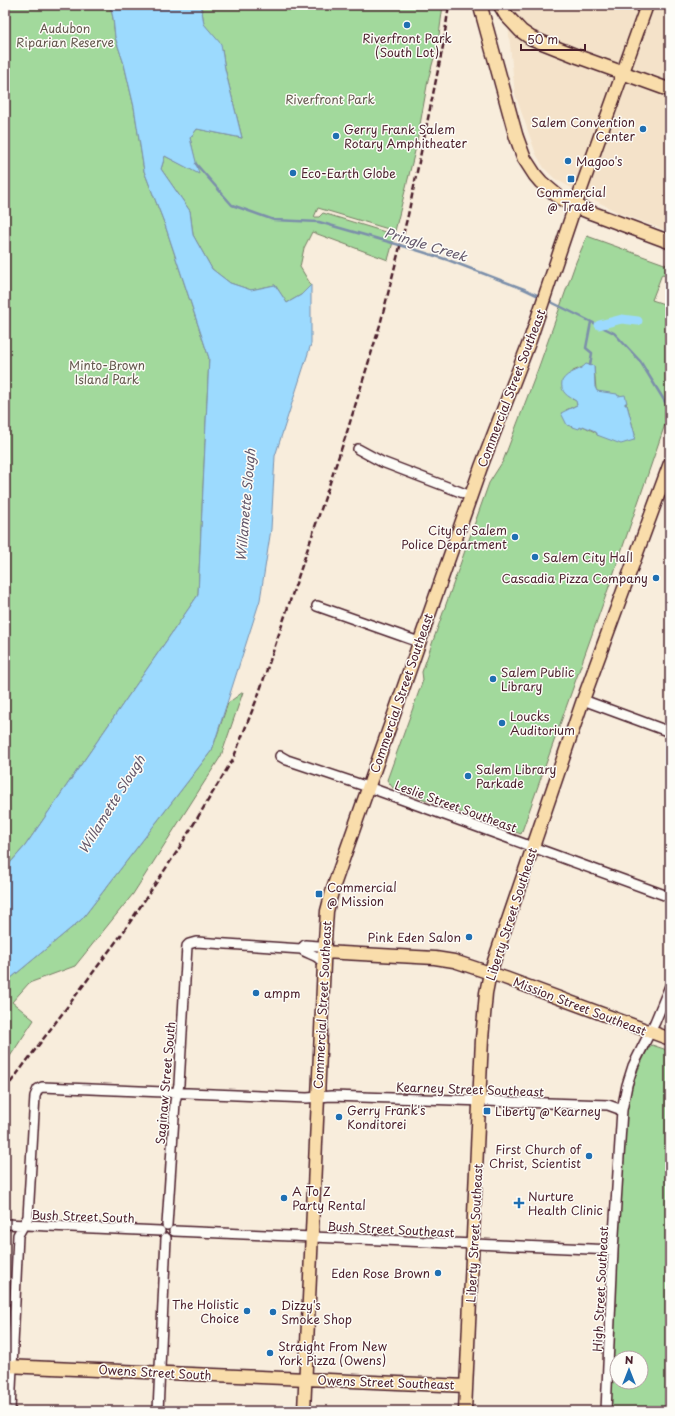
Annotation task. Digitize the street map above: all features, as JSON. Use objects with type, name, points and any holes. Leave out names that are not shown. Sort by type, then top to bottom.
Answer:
[{"type":"highway","points":[[480,5],[516,136],[528,165],[541,182],[560,198],[575,206],[670,242]]},
{"type":"highway","points":[[500,5],[506,15],[520,31],[531,38],[579,58],[670,90]]},
{"type":"main road","name":"Commercial Street Southeast","points":[[304,1411],[324,952],[327,911],[332,888],[471,496],[530,340],[575,206],[647,5]]},
{"type":"main road","points":[[560,198],[567,218],[568,227]]},
{"type":"main road","name":"Liberty Street Southeast","points":[[465,1411],[485,1009],[490,973],[583,700],[670,463]]},
{"type":"main road","name":"Mission Street Southeast","points":[[324,952],[445,959],[490,973],[670,1039]]},
{"type":"main road","name":"Owens Street South","points":[[8,1366],[305,1379]]},
{"type":"main road","name":"Owens Street Southeast","points":[[305,1379],[466,1386]]},
{"type":"street","points":[[358,449],[382,462],[471,496]]},
{"type":"street","points":[[317,606],[419,642]]},
{"type":"street","points":[[583,700],[670,732]]},
{"type":"street","name":"Leslie Street Southeast","points":[[280,756],[287,760],[534,846],[670,897]]},
{"type":"street","name":"Saginaw Street South","points":[[167,1229],[175,1102],[179,1084],[186,950],[189,944],[196,942],[301,949]]},
{"type":"street","points":[[324,952],[319,946],[305,945],[301,949],[317,956],[324,964]]},
{"type":"street","name":"High Street Southeast","points":[[606,1411],[613,1250],[622,1110],[631,1072],[670,986]]},
{"type":"street","name":"Kearney Street Southeast","points":[[23,1225],[28,1217],[35,1096],[38,1089],[47,1086],[307,1098],[331,1096],[608,1105],[622,1110]]},
{"type":"street","name":"Bush Street South","points":[[5,1224],[167,1229],[311,1237]]},
{"type":"street","points":[[10,1411],[8,1366],[18,1235],[23,1225]]},
{"type":"street","points":[[158,1411],[166,1238],[171,1237],[167,1229]]},
{"type":"street","name":"Bush Street Southeast","points":[[311,1237],[613,1250]]},
{"type":"shaded area","points":[[506,5],[670,5],[670,232],[619,213],[555,179],[544,168],[536,154],[515,94]]},
{"type":"green space","name":"Minto-Brown Island Park","points":[[5,5],[110,5],[115,37],[124,64],[134,107],[144,171],[165,225],[209,358],[198,595],[25,846],[5,869]]},
{"type":"green space","name":"Riverfront Park","points":[[201,5],[443,5],[438,43],[428,80],[416,147],[395,231],[318,208],[314,217],[319,217],[323,213],[395,235],[388,260],[312,232],[304,248],[300,267],[311,285],[301,295],[287,303],[275,285],[251,290],[230,283],[212,269],[193,235],[190,211],[161,169],[165,156],[198,173],[190,138],[197,129],[242,138],[225,69],[222,50],[204,24]]},
{"type":"green space","points":[[587,236],[670,266],[670,276],[662,274],[652,300],[670,306],[670,410],[521,834],[393,788],[387,780],[423,680],[422,672],[489,483],[503,461],[576,262]],"holes":[[[594,366],[596,390],[617,396],[627,403],[625,403],[625,405],[627,405],[635,435],[597,435],[597,433],[583,426],[580,427],[566,410],[577,405],[577,401],[572,399],[573,371],[583,367]]]},
{"type":"green space","points":[[243,692],[221,756],[133,894],[75,966],[29,983],[12,1002],[34,1020],[5,1064],[5,983],[82,919],[212,750],[228,703]]},
{"type":"green space","points":[[652,1045],[670,1051],[670,1411],[610,1411],[611,1390],[649,1390],[649,1350],[613,1350],[626,1110],[635,1077],[649,1047]]},
{"type":"water","name":"Willamette Slough","points":[[110,5],[201,5],[204,24],[221,44],[225,69],[242,138],[197,129],[190,138],[199,174],[165,156],[161,169],[190,211],[193,235],[212,269],[230,283],[251,290],[275,285],[287,303],[301,295],[311,285],[311,344],[275,456],[271,529],[260,600],[212,750],[82,919],[5,983],[5,869],[25,846],[198,595],[209,358],[165,225],[144,171],[134,107],[124,64],[115,37]]},
{"type":"water","points":[[586,364],[594,366],[595,387],[597,391],[617,394],[618,396],[625,395],[627,403],[625,403],[625,405],[627,405],[635,435],[634,440],[621,444],[597,435],[595,431],[583,426],[579,429],[567,425],[561,413],[577,405],[576,401],[563,391],[562,381],[567,375],[580,369]]},
{"type":"waterway","name":"Pringle Creek","points":[[196,164],[232,205],[274,220],[319,222],[410,248],[448,260],[541,297]]},
{"type":"waterway","name":"Pringle Creek","points":[[547,300],[614,333],[640,361],[667,405],[670,414]]},
{"type":"waterway","points":[[599,325],[622,319],[638,321]]},
{"type":"waterway","points":[[590,365],[592,353],[586,348],[591,322]]},
{"type":"railway","points":[[5,1090],[124,931],[178,850],[233,759],[258,696],[347,432],[380,325],[408,215],[443,46],[449,5]]},
{"type":"place","name":"Riverfront Park (South Lot)","points":[[407,25]]},
{"type":"place","name":"Salem Convention Center","points":[[643,129]]},
{"type":"place","name":"Gerry Frank Salem Rotary Amphitheater","points":[[336,136]]},
{"type":"place","name":"Magoo's","points":[[568,161]]},
{"type":"place","name":"Eco-Earth Globe","points":[[293,173]]},
{"type":"place","name":"Commercial @ Trade","points":[[571,179]]},
{"type":"place","name":"City of Salem Police Department","points":[[515,537]]},
{"type":"place","name":"Salem City Hall","points":[[535,557]]},
{"type":"place","name":"Cascadia Pizza Company","points":[[656,578]]},
{"type":"place","name":"Salem Public Library","points":[[493,679]]},
{"type":"place","name":"Loucks Auditorium","points":[[502,723]]},
{"type":"place","name":"Salem Library Parkade","points":[[468,776]]},
{"type":"place","name":"Commercial @ Mission","points":[[319,894]]},
{"type":"place","name":"Pink Eden Salon","points":[[469,937]]},
{"type":"place","name":"ampm","points":[[256,993]]},
{"type":"place","name":"Liberty @ Kearney","points":[[487,1111]]},
{"type":"place","name":"Gerry Frank's Konditorei","points":[[339,1117]]},
{"type":"place","name":"First Church of Christ, Scientist","points":[[589,1156]]},
{"type":"place","name":"A To Z Party Rental","points":[[284,1198]]},
{"type":"place","name":"Nurture Health Clinic","points":[[519,1203]]},
{"type":"place","name":"Eden Rose Brown","points":[[438,1273]]},
{"type":"place","name":"The Holistic Choice","points":[[247,1311]]},
{"type":"place","name":"Dizzy's Smoke Shop","points":[[273,1312]]},
{"type":"place","name":"Straight From New York Pizza (Owens)","points":[[270,1353]]},
{"type":"park label","name":"Audubon Riparian Reserve","points":[[65,35]]}]
